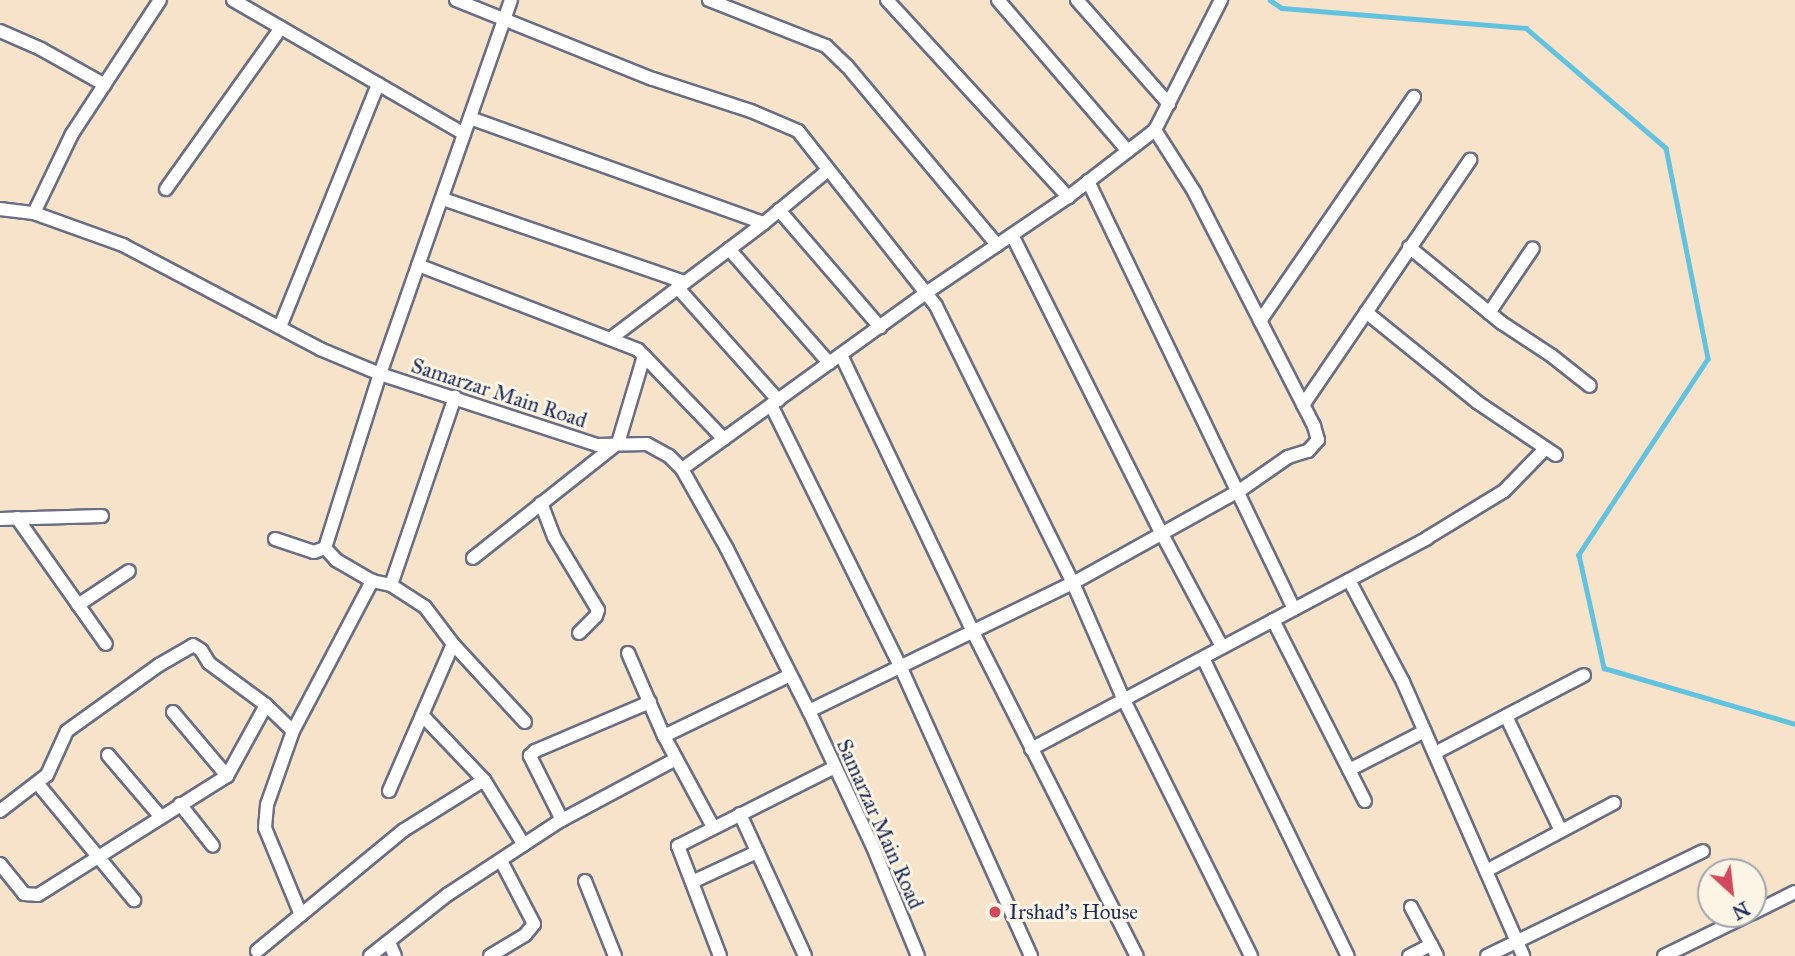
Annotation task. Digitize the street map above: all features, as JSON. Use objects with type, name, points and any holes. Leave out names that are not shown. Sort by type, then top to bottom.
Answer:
[{"type":"street","points":[[34,213],[72,134],[160,0]]},
{"type":"street","points":[[233,0],[464,134]]},
{"type":"street","points":[[456,0],[653,79],[751,111],[798,131],[936,306],[1073,583],[1123,698],[1251,956]]},
{"type":"street","points":[[325,548],[380,374],[511,0]]},
{"type":"street","points":[[709,0],[826,46],[847,66],[997,245]]},
{"type":"street","points":[[887,0],[1068,197]]},
{"type":"street","points":[[999,0],[1128,151]]},
{"type":"street","points":[[1077,0],[1169,104]]},
{"type":"street","points":[[682,469],[926,293],[1068,197],[1155,130],[1220,2]]},
{"type":"street","points":[[166,189],[281,28]]},
{"type":"street","points":[[0,31],[41,49],[105,85]]},
{"type":"street","points":[[280,327],[378,84]]},
{"type":"street","points":[[1260,321],[1415,96]]},
{"type":"street","points":[[470,118],[764,223]]},
{"type":"street","points":[[809,711],[1073,583],[1237,492],[1288,457],[1308,451],[1318,440],[1304,405],[1195,193],[1155,130]]},
{"type":"street","points":[[1304,405],[1470,160]]},
{"type":"street","points":[[610,339],[764,223],[828,170]]},
{"type":"street","points":[[1088,181],[1294,609]]},
{"type":"street","points":[[443,199],[680,285],[775,402],[901,668],[1031,956]]},
{"type":"street","name":"Samarzar Main Road","points":[[0,209],[34,213],[123,244],[320,349],[380,374],[597,445],[647,444],[682,469],[727,549],[809,711],[873,848],[918,956]]},
{"type":"street","points":[[779,210],[880,327]]},
{"type":"street","points":[[1012,235],[1162,534],[1222,647]]},
{"type":"street","points":[[1409,247],[1489,313],[1590,386]]},
{"type":"street","points":[[729,248],[829,363]]},
{"type":"street","points":[[1489,313],[1533,248]]},
{"type":"street","points":[[418,265],[638,350],[724,439]]},
{"type":"street","points":[[1031,749],[1349,580],[1486,503],[1551,452],[1477,402],[1366,312]]},
{"type":"street","points":[[841,355],[1031,749],[1137,956]]},
{"type":"street","points":[[472,558],[618,443],[644,356]]},
{"type":"street","points":[[391,585],[455,397]]},
{"type":"street","points":[[541,503],[554,537],[598,610],[596,616],[579,633]]},
{"type":"street","points":[[0,519],[102,516]]},
{"type":"street","points":[[17,519],[106,644]]},
{"type":"street","points":[[275,539],[314,552],[325,548]]},
{"type":"street","points":[[325,548],[336,561],[372,581],[391,585],[425,607],[453,644],[526,722]]},
{"type":"street","points":[[78,605],[129,571]]},
{"type":"street","points":[[1349,580],[1425,731],[1523,956]]},
{"type":"street","points":[[301,915],[265,828],[267,805],[293,731],[372,581]]},
{"type":"street","points":[[1273,620],[1365,801]]},
{"type":"street","points":[[389,791],[453,644]]},
{"type":"street","points":[[0,811],[47,775],[67,731],[193,645],[201,650],[209,663],[266,705],[293,731]]},
{"type":"street","points":[[628,653],[664,736],[713,827]]},
{"type":"street","points":[[1203,658],[1348,956]]},
{"type":"street","points":[[664,736],[790,675]]},
{"type":"street","points":[[1435,753],[1584,675]]},
{"type":"street","points":[[562,820],[530,757],[535,751],[650,702]]},
{"type":"street","points":[[0,864],[24,894],[38,895],[227,776],[266,705]]},
{"type":"street","points":[[173,712],[227,776]]},
{"type":"street","points":[[422,715],[484,780],[524,845]]},
{"type":"street","points":[[1506,716],[1561,831]]},
{"type":"street","points":[[1349,770],[1425,731]]},
{"type":"street","points":[[108,755],[160,816]]},
{"type":"street","points":[[370,956],[447,895],[562,820],[677,759]]},
{"type":"street","points":[[720,956],[678,846],[835,766]]},
{"type":"street","points":[[257,951],[404,830],[484,780]]},
{"type":"street","points":[[38,784],[134,900]]},
{"type":"street","points":[[1486,871],[1614,803]]},
{"type":"street","points":[[180,804],[213,846]]},
{"type":"street","points":[[740,814],[805,956]]},
{"type":"street","points":[[1487,956],[1703,851]]},
{"type":"street","points":[[692,882],[757,852]]},
{"type":"street","points":[[490,956],[525,935],[534,924],[500,861]]},
{"type":"street","points":[[585,881],[615,956]]},
{"type":"street","points":[[1767,906],[1795,892]]},
{"type":"street","points":[[1409,956],[1434,950],[1411,906]]},
{"type":"street","points":[[1664,956],[1721,928]]},
{"type":"street","points":[[389,942],[396,956]]},
{"type":"waterway","points":[[1270,0],[1282,8],[1526,28],[1666,148],[1708,359],[1579,555],[1604,668],[1795,724]]},
{"type":"place","name":"Irshad's House","points":[[995,912]]}]
